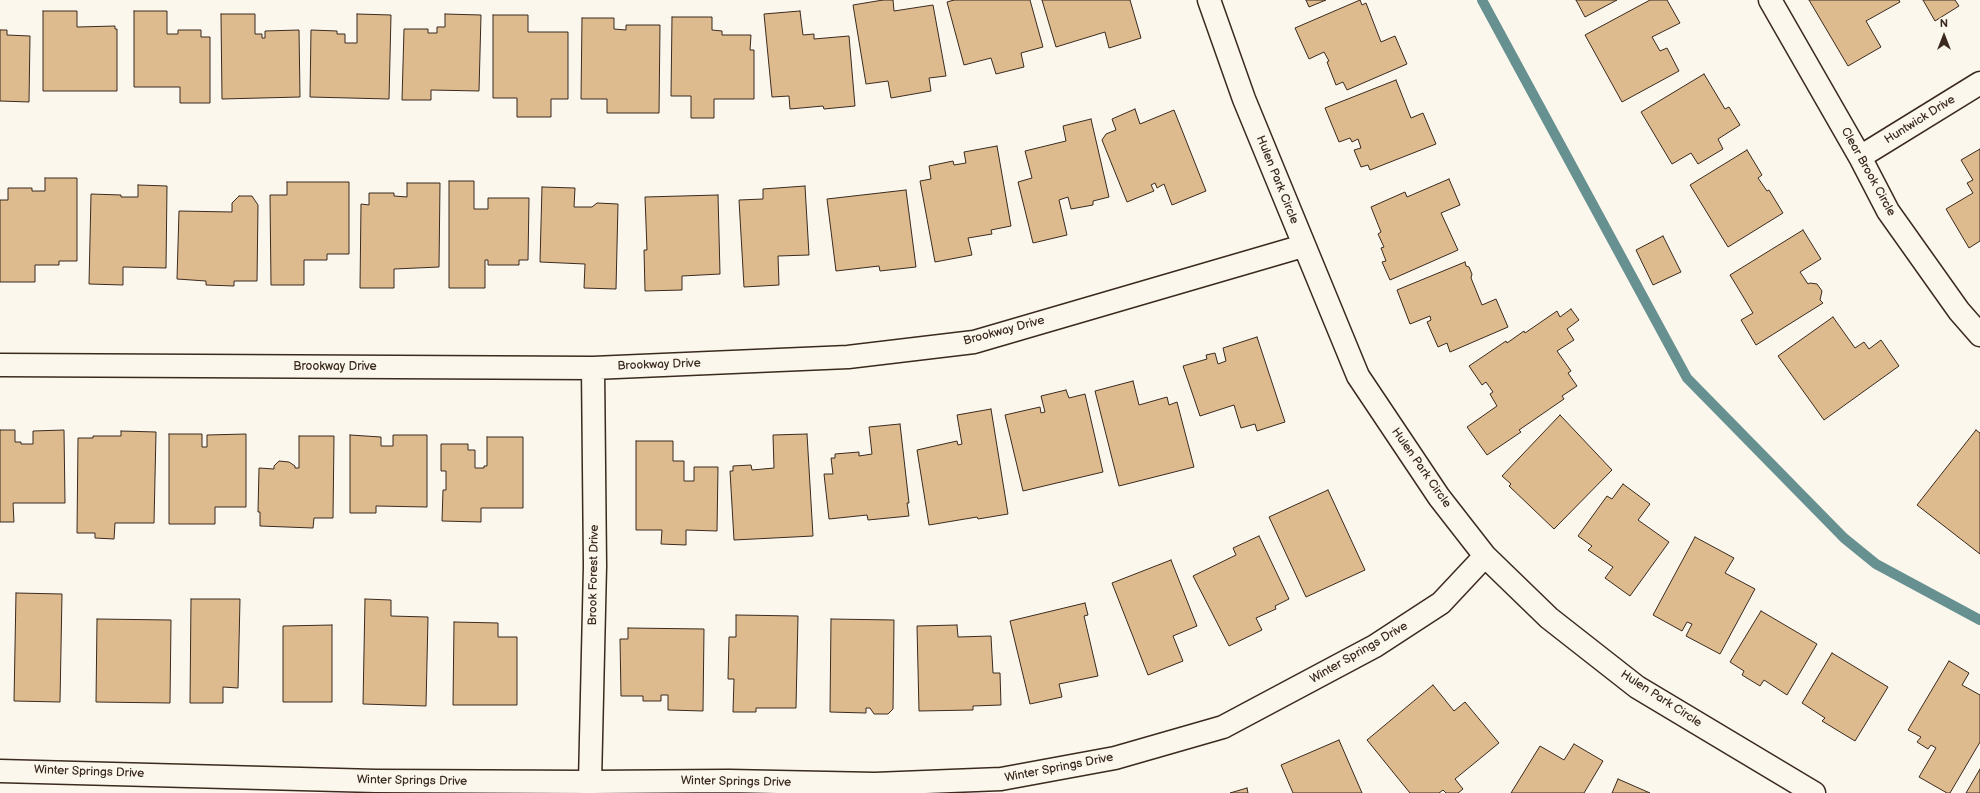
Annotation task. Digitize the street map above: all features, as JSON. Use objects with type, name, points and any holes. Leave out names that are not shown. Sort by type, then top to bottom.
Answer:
[{"type":"street","name":"Hulen Park Circle","points":[[1210,0],[1244,98],[1303,246],[1358,376],[1439,497],[1485,556],[1549,618],[1637,686],[1814,793]]},
{"type":"street","name":"Clear Brook Circle","points":[[1770,0],[1860,157],[1888,211],[1959,311],[1980,336]]},
{"type":"street","name":"Huntwick Drive","points":[[1860,157],[1980,83]]},
{"type":"street","name":"Brookway Drive","points":[[0,365],[593,368],[848,357],[974,342],[1303,246]]},
{"type":"street","name":"Brook Forest Drive","points":[[590,782],[595,566],[593,368]]},
{"type":"street","name":"Winter Springs Drive","points":[[0,771],[376,780],[590,782],[729,780],[875,784],[1001,779],[1115,758],[1223,727],[1310,682],[1375,646],[1440,603],[1485,556]]},
{"type":"building","points":[[883,0],[893,0],[894,11],[933,5],[946,76],[929,78],[931,91],[891,98],[888,81],[866,84],[853,5]]},
{"type":"building","points":[[954,0],[1030,0],[1043,47],[1021,53],[1024,67],[996,74],[991,58],[964,65],[947,2]]},
{"type":"building","points":[[1042,0],[1130,0],[1141,38],[1109,48],[1105,32],[1056,47]]},
{"type":"building","points":[[1306,0],[1326,0],[1309,7]]},
{"type":"building","points":[[1360,0],[1362,5],[1366,3],[1381,42],[1395,36],[1407,64],[1347,90],[1343,82],[1336,85],[1327,62],[1329,61],[1324,52],[1309,59],[1295,28]]},
{"type":"building","points":[[1576,0],[1617,0],[1585,17]]},
{"type":"building","points":[[1650,0],[1667,0],[1680,23],[1652,37],[1660,51],[1667,48],[1679,71],[1622,102],[1585,35]]},
{"type":"building","points":[[1809,0],[1899,0],[1900,2],[1866,21],[1881,47],[1848,66]]},
{"type":"building","points":[[1923,0],[1955,0],[1959,6],[1935,21]]},
{"type":"building","points":[[43,11],[77,11],[77,27],[115,26],[115,29],[117,29],[117,91],[43,91]]},
{"type":"building","points":[[134,11],[167,11],[167,34],[178,34],[178,30],[201,30],[201,37],[210,37],[210,103],[180,103],[180,87],[134,87]]},
{"type":"building","points":[[800,11],[803,35],[814,34],[814,39],[849,36],[855,106],[824,109],[823,106],[790,109],[789,96],[772,97],[764,14]]},
{"type":"building","points":[[221,14],[255,14],[255,34],[262,34],[262,38],[265,38],[265,31],[299,30],[300,97],[222,99]]},
{"type":"building","points":[[357,14],[391,15],[389,99],[310,97],[311,30],[337,31],[337,34],[345,34],[345,43],[357,43]]},
{"type":"building","points":[[445,14],[481,15],[479,91],[431,90],[431,100],[402,100],[404,29],[428,29],[428,33],[437,33],[437,27],[445,27]]},
{"type":"building","points":[[493,15],[528,15],[528,32],[568,32],[568,99],[551,99],[551,117],[517,117],[517,98],[493,98]]},
{"type":"building","points":[[672,17],[712,17],[712,30],[722,31],[722,35],[751,35],[750,50],[754,50],[754,99],[714,99],[714,118],[691,118],[691,96],[671,96]]},
{"type":"building","points":[[582,18],[614,18],[614,29],[626,30],[626,25],[660,25],[659,113],[607,113],[607,99],[581,99]]},
{"type":"building","points":[[0,30],[7,30],[7,35],[30,36],[29,102],[0,101]]},
{"type":"building","points":[[1704,74],[1725,109],[1729,107],[1740,125],[1718,139],[1723,149],[1698,164],[1691,153],[1672,164],[1641,112]]},
{"type":"building","points":[[1396,80],[1411,118],[1423,113],[1436,144],[1370,170],[1368,165],[1361,167],[1354,150],[1361,148],[1358,139],[1352,142],[1350,138],[1339,142],[1325,108]]},
{"type":"building","points":[[1135,109],[1140,124],[1174,110],[1206,191],[1172,205],[1164,184],[1157,188],[1155,183],[1151,185],[1154,191],[1127,202],[1102,140],[1106,134],[1116,130],[1112,119]]},
{"type":"building","points":[[1091,119],[1109,197],[1093,201],[1093,205],[1071,209],[1068,197],[1059,200],[1067,235],[1033,243],[1018,182],[1032,178],[1025,151],[1066,141],[1063,126]]},
{"type":"building","points":[[997,146],[1011,226],[991,230],[992,234],[968,238],[972,255],[935,262],[920,181],[931,179],[929,166],[953,161],[954,165],[966,163],[964,152]]},
{"type":"building","points":[[1980,149],[1980,241],[1969,248],[1946,209],[1973,193],[1967,183],[1973,180],[1961,160]]},
{"type":"building","points":[[1747,150],[1762,175],[1758,178],[1767,191],[1769,190],[1783,213],[1728,247],[1690,185]]},
{"type":"building","points":[[45,178],[77,178],[77,261],[59,261],[59,265],[35,265],[35,282],[0,282],[0,200],[8,200],[8,188],[32,188],[32,191],[45,191]]},
{"type":"building","points":[[1449,179],[1460,205],[1441,213],[1458,250],[1390,280],[1382,262],[1386,261],[1381,248],[1384,247],[1378,234],[1381,232],[1371,207],[1405,192],[1407,197]]},
{"type":"building","points":[[449,181],[474,181],[474,209],[488,209],[488,198],[529,198],[528,260],[519,260],[519,265],[488,265],[488,260],[485,260],[485,288],[449,288]]},
{"type":"building","points":[[287,182],[349,182],[349,254],[327,254],[327,260],[304,260],[304,285],[271,285],[270,195],[287,195]]},
{"type":"building","points":[[407,183],[440,183],[439,267],[394,269],[394,288],[360,288],[361,204],[369,205],[369,193],[394,193],[394,196],[407,197]]},
{"type":"building","points":[[138,185],[167,186],[166,268],[123,267],[123,285],[89,284],[91,194],[138,197]]},
{"type":"building","points":[[805,186],[809,255],[778,256],[779,285],[744,287],[739,200],[763,199],[763,189]]},
{"type":"building","points":[[542,187],[575,188],[574,207],[592,207],[597,203],[618,204],[616,289],[584,288],[585,264],[540,262]]},
{"type":"building","points":[[906,190],[916,267],[880,271],[879,266],[836,271],[827,199]]},
{"type":"building","points":[[718,195],[720,274],[682,276],[682,290],[645,291],[644,250],[647,250],[645,197]]},
{"type":"building","points":[[239,196],[252,196],[258,205],[257,281],[234,281],[234,286],[206,285],[206,281],[177,279],[179,211],[232,212],[232,203]]},
{"type":"building","points":[[1803,230],[1821,259],[1800,272],[1808,284],[1817,284],[1822,291],[1820,300],[1823,303],[1756,345],[1741,320],[1753,313],[1730,275]]},
{"type":"building","points":[[1663,236],[1681,272],[1653,285],[1636,250]]},
{"type":"building","points":[[1465,262],[1472,274],[1471,278],[1482,305],[1496,299],[1508,327],[1450,352],[1447,343],[1438,347],[1427,322],[1431,320],[1430,316],[1410,324],[1397,290]]},
{"type":"building","points":[[1571,309],[1579,320],[1567,329],[1574,340],[1557,351],[1571,371],[1568,373],[1577,386],[1562,396],[1564,399],[1519,430],[1521,432],[1487,455],[1467,427],[1497,406],[1490,394],[1493,392],[1486,382],[1482,385],[1469,366],[1506,341],[1507,343],[1524,331],[1525,333],[1557,311],[1560,317]]},
{"type":"building","points":[[1833,317],[1855,348],[1864,342],[1869,349],[1881,340],[1899,366],[1824,420],[1778,356]]},
{"type":"building","points":[[1257,337],[1285,422],[1257,431],[1255,424],[1241,428],[1234,405],[1200,416],[1183,366],[1207,359],[1206,355],[1215,353],[1218,364],[1226,361],[1223,348]]},
{"type":"building","points":[[1133,381],[1139,405],[1167,397],[1169,405],[1177,402],[1194,467],[1119,486],[1095,391]]},
{"type":"building","points":[[1066,390],[1069,398],[1085,394],[1103,472],[1023,491],[1005,415],[1040,407],[1041,413],[1045,412],[1041,396]]},
{"type":"building","points":[[991,409],[1008,514],[978,519],[977,517],[929,525],[917,450],[957,441],[958,445],[962,444],[957,415]]},
{"type":"building","points":[[1560,415],[1612,470],[1554,529],[1509,486],[1511,484],[1502,476]]},
{"type":"building","points":[[900,424],[909,503],[907,503],[909,516],[868,520],[867,515],[829,519],[824,474],[833,474],[831,458],[835,458],[835,454],[859,452],[859,456],[872,454],[869,427]]},
{"type":"building","points":[[0,430],[15,430],[15,442],[21,442],[21,444],[33,444],[33,431],[64,430],[65,503],[13,503],[14,522],[0,522]]},
{"type":"building","points":[[1976,430],[1980,433],[1980,554],[1917,505]]},
{"type":"building","points":[[121,431],[156,432],[154,523],[115,523],[114,539],[95,538],[95,533],[77,533],[78,438],[93,438],[93,436],[121,436]]},
{"type":"building","points":[[169,434],[202,434],[202,447],[207,447],[207,435],[246,434],[246,507],[215,507],[215,524],[169,524]]},
{"type":"building","points":[[807,434],[813,536],[734,540],[730,471],[733,471],[733,466],[751,465],[752,470],[774,468],[773,435]]},
{"type":"building","points":[[350,435],[381,437],[381,446],[393,446],[393,435],[427,435],[427,507],[376,506],[376,513],[350,513]]},
{"type":"building","points":[[299,436],[334,436],[333,518],[314,518],[313,528],[260,526],[260,512],[258,512],[259,468],[274,469],[274,466],[279,461],[289,462],[295,466],[295,468],[299,468]]},
{"type":"building","points":[[487,437],[523,437],[523,508],[481,508],[481,522],[442,521],[443,490],[446,490],[446,471],[441,471],[441,444],[468,444],[468,450],[475,450],[475,468],[484,468],[484,466],[487,466]]},
{"type":"building","points":[[636,441],[673,441],[673,461],[684,461],[684,481],[694,481],[694,467],[718,467],[717,531],[686,530],[686,545],[661,544],[662,530],[636,530]]},
{"type":"building","points":[[1623,484],[1650,504],[1638,520],[1669,542],[1630,596],[1605,578],[1613,567],[1588,550],[1592,546],[1578,536],[1607,496],[1612,499]]},
{"type":"building","points":[[1328,490],[1365,570],[1306,597],[1269,517]]},
{"type":"building","points":[[1259,536],[1289,599],[1275,606],[1276,609],[1256,618],[1262,630],[1229,646],[1193,576],[1236,555],[1233,548]]},
{"type":"building","points":[[1695,537],[1734,558],[1725,573],[1755,589],[1720,654],[1686,636],[1692,624],[1687,622],[1682,631],[1653,615]]},
{"type":"building","points":[[1171,560],[1197,626],[1173,636],[1183,661],[1148,675],[1112,583]]},
{"type":"building","points":[[16,593],[62,594],[60,702],[14,701]]},
{"type":"building","points":[[191,599],[240,599],[238,688],[223,687],[223,703],[190,703]]},
{"type":"building","points":[[365,599],[391,600],[391,616],[428,617],[426,706],[363,704]]},
{"type":"building","points":[[1085,603],[1088,615],[1084,616],[1098,676],[1059,684],[1062,697],[1030,704],[1010,621]]},
{"type":"building","points":[[1761,611],[1817,644],[1787,695],[1764,680],[1760,686],[1742,675],[1744,671],[1730,662]]},
{"type":"building","points":[[736,615],[798,616],[796,708],[756,708],[756,712],[733,712],[734,679],[728,679],[729,637],[736,637]]},
{"type":"building","points":[[97,619],[171,620],[170,703],[96,702]]},
{"type":"building","points":[[831,619],[894,620],[893,709],[888,714],[874,714],[870,708],[866,708],[866,713],[830,712]]},
{"type":"building","points":[[454,622],[498,623],[498,637],[517,637],[517,705],[453,705]]},
{"type":"building","points":[[332,625],[332,702],[283,702],[283,626]]},
{"type":"building","points":[[957,625],[958,637],[991,636],[993,673],[1000,673],[1001,705],[973,706],[973,710],[919,711],[917,626]]},
{"type":"building","points":[[628,628],[704,629],[703,711],[668,710],[668,695],[661,695],[661,701],[643,701],[643,696],[621,696],[620,639],[628,639]]},
{"type":"building","points":[[1832,653],[1888,687],[1855,741],[1822,721],[1825,718],[1802,703]]},
{"type":"building","points":[[1949,661],[1969,673],[1962,685],[1980,695],[1980,742],[1950,793],[1947,793],[1919,777],[1936,748],[1931,745],[1928,749],[1917,742],[1921,737],[1908,730]]},
{"type":"building","points":[[1433,685],[1454,711],[1465,702],[1499,743],[1455,779],[1463,789],[1458,793],[1446,793],[1443,790],[1439,793],[1410,793],[1367,740]]},
{"type":"building","points":[[1339,740],[1362,793],[1293,793],[1281,765]]},
{"type":"building","points":[[1574,744],[1603,761],[1584,793],[1511,793],[1540,746],[1564,760]]},
{"type":"building","points":[[1980,769],[1980,793],[1966,793]]},
{"type":"building","points":[[1618,779],[1650,793],[1612,793]]},
{"type":"building","points":[[1247,788],[1248,793],[1230,793]]},
{"type":"waterway","points":[[1482,0],[1687,378],[1844,538],[1876,564],[1980,620]]}]
